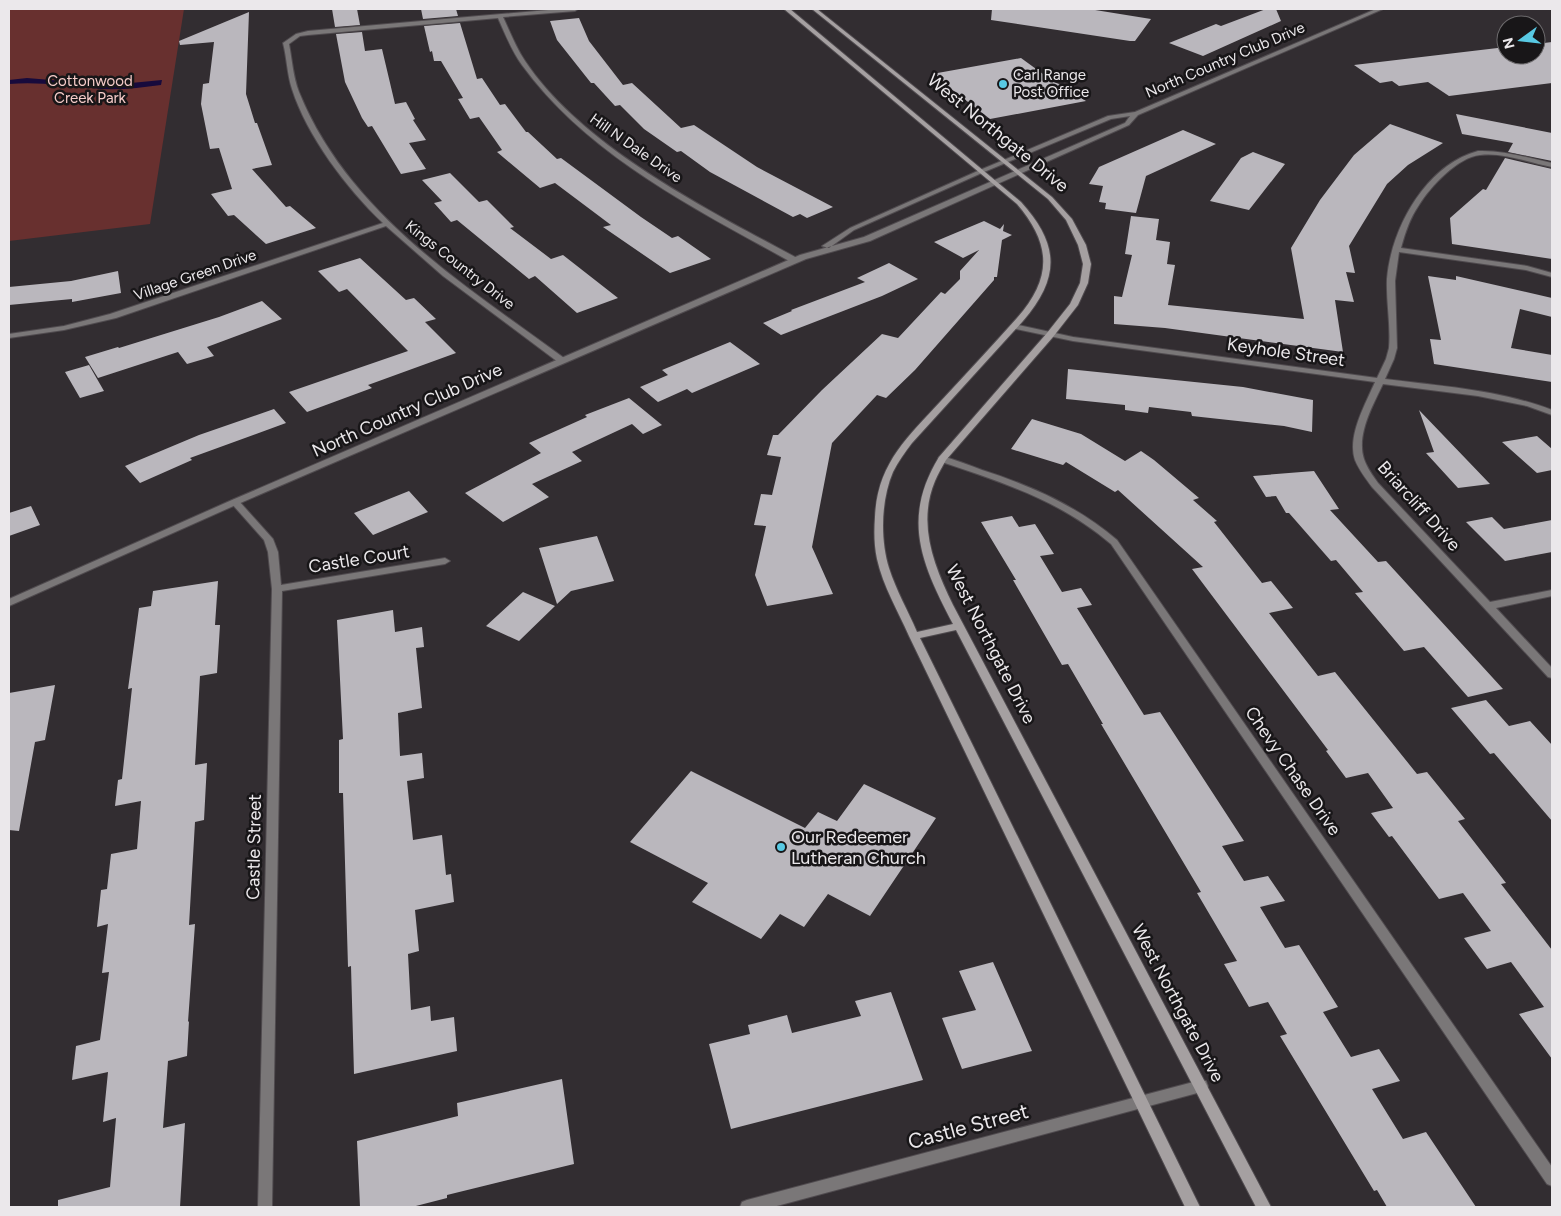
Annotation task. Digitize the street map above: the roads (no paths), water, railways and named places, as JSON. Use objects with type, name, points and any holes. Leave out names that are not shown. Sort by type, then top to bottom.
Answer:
[{"type":"main road","points":[[786,9],[982,171],[1028,212],[1035,222],[1046,250],[1047,266],[1043,286],[1014,326],[904,445],[884,482],[879,518],[883,565],[914,636],[1193,1207]]},
{"type":"main road","name":"West Northgate Drive","points":[[814,9],[1020,172],[1050,198],[1069,219],[1082,245],[1087,264],[1084,283],[1074,305],[1050,336],[942,459],[928,486],[924,507],[923,535],[928,561],[959,626],[1264,1207]]},
{"type":"main road","points":[[830,29],[838,28]]},
{"type":"main road","points":[[814,31],[822,30]]},
{"type":"main road","points":[[914,636],[959,626]]},
{"type":"street","points":[[500,16],[575,9]]},
{"type":"street","name":"North Country Club Drive","points":[[819,251],[852,229],[982,171],[1110,117],[1136,114],[1380,9]]},
{"type":"street","name":"Kings Country Drive","points":[[500,16],[298,35],[286,43],[295,90],[317,138],[332,162],[386,224],[433,264],[561,360]]},
{"type":"street","name":"Hill N Dale Drive","points":[[500,16],[524,64],[548,93],[588,131],[651,177],[794,260]]},
{"type":"street","name":"North Country Club Drive","points":[[9,603],[235,502],[794,260],[819,251],[867,239],[1127,124],[1136,114]]},
{"type":"street","name":"Briarcliff Drive","points":[[1552,165],[1488,153],[1478,153],[1460,161],[1440,175],[1412,210],[1396,249],[1391,280],[1392,356],[1379,381],[1361,430],[1358,445],[1358,454],[1363,468],[1375,485],[1552,674]]},
{"type":"street","name":"Village Green Drive","points":[[9,336],[64,328],[113,316],[386,224]]},
{"type":"street","points":[[1396,249],[1527,268],[1552,275]]},
{"type":"street","name":"Keyhole Street","points":[[1014,326],[1050,336],[1503,398],[1552,412]]},
{"type":"street","name":"Chevy Chase Drive","points":[[942,459],[1053,500],[1079,513],[1114,542],[1552,1179]]},
{"type":"street","name":"Castle Street","points":[[235,502],[268,539],[273,552],[278,589],[265,1207]]},
{"type":"street","name":"Castle Court","points":[[278,589],[445,561]]},
{"type":"street","points":[[1488,606],[1552,593]]},
{"type":"street","name":"Castle Street","points":[[747,1207],[1201,1086]]},
{"type":"place","name":"Carl Range Post Office","points":[[1003,84]]},
{"type":"place","name":"Our Redeemer Lutheran Church","points":[[781,847]]},
{"type":"park label","name":"Cottonwood Creek Park","points":[[90,90]]}]
